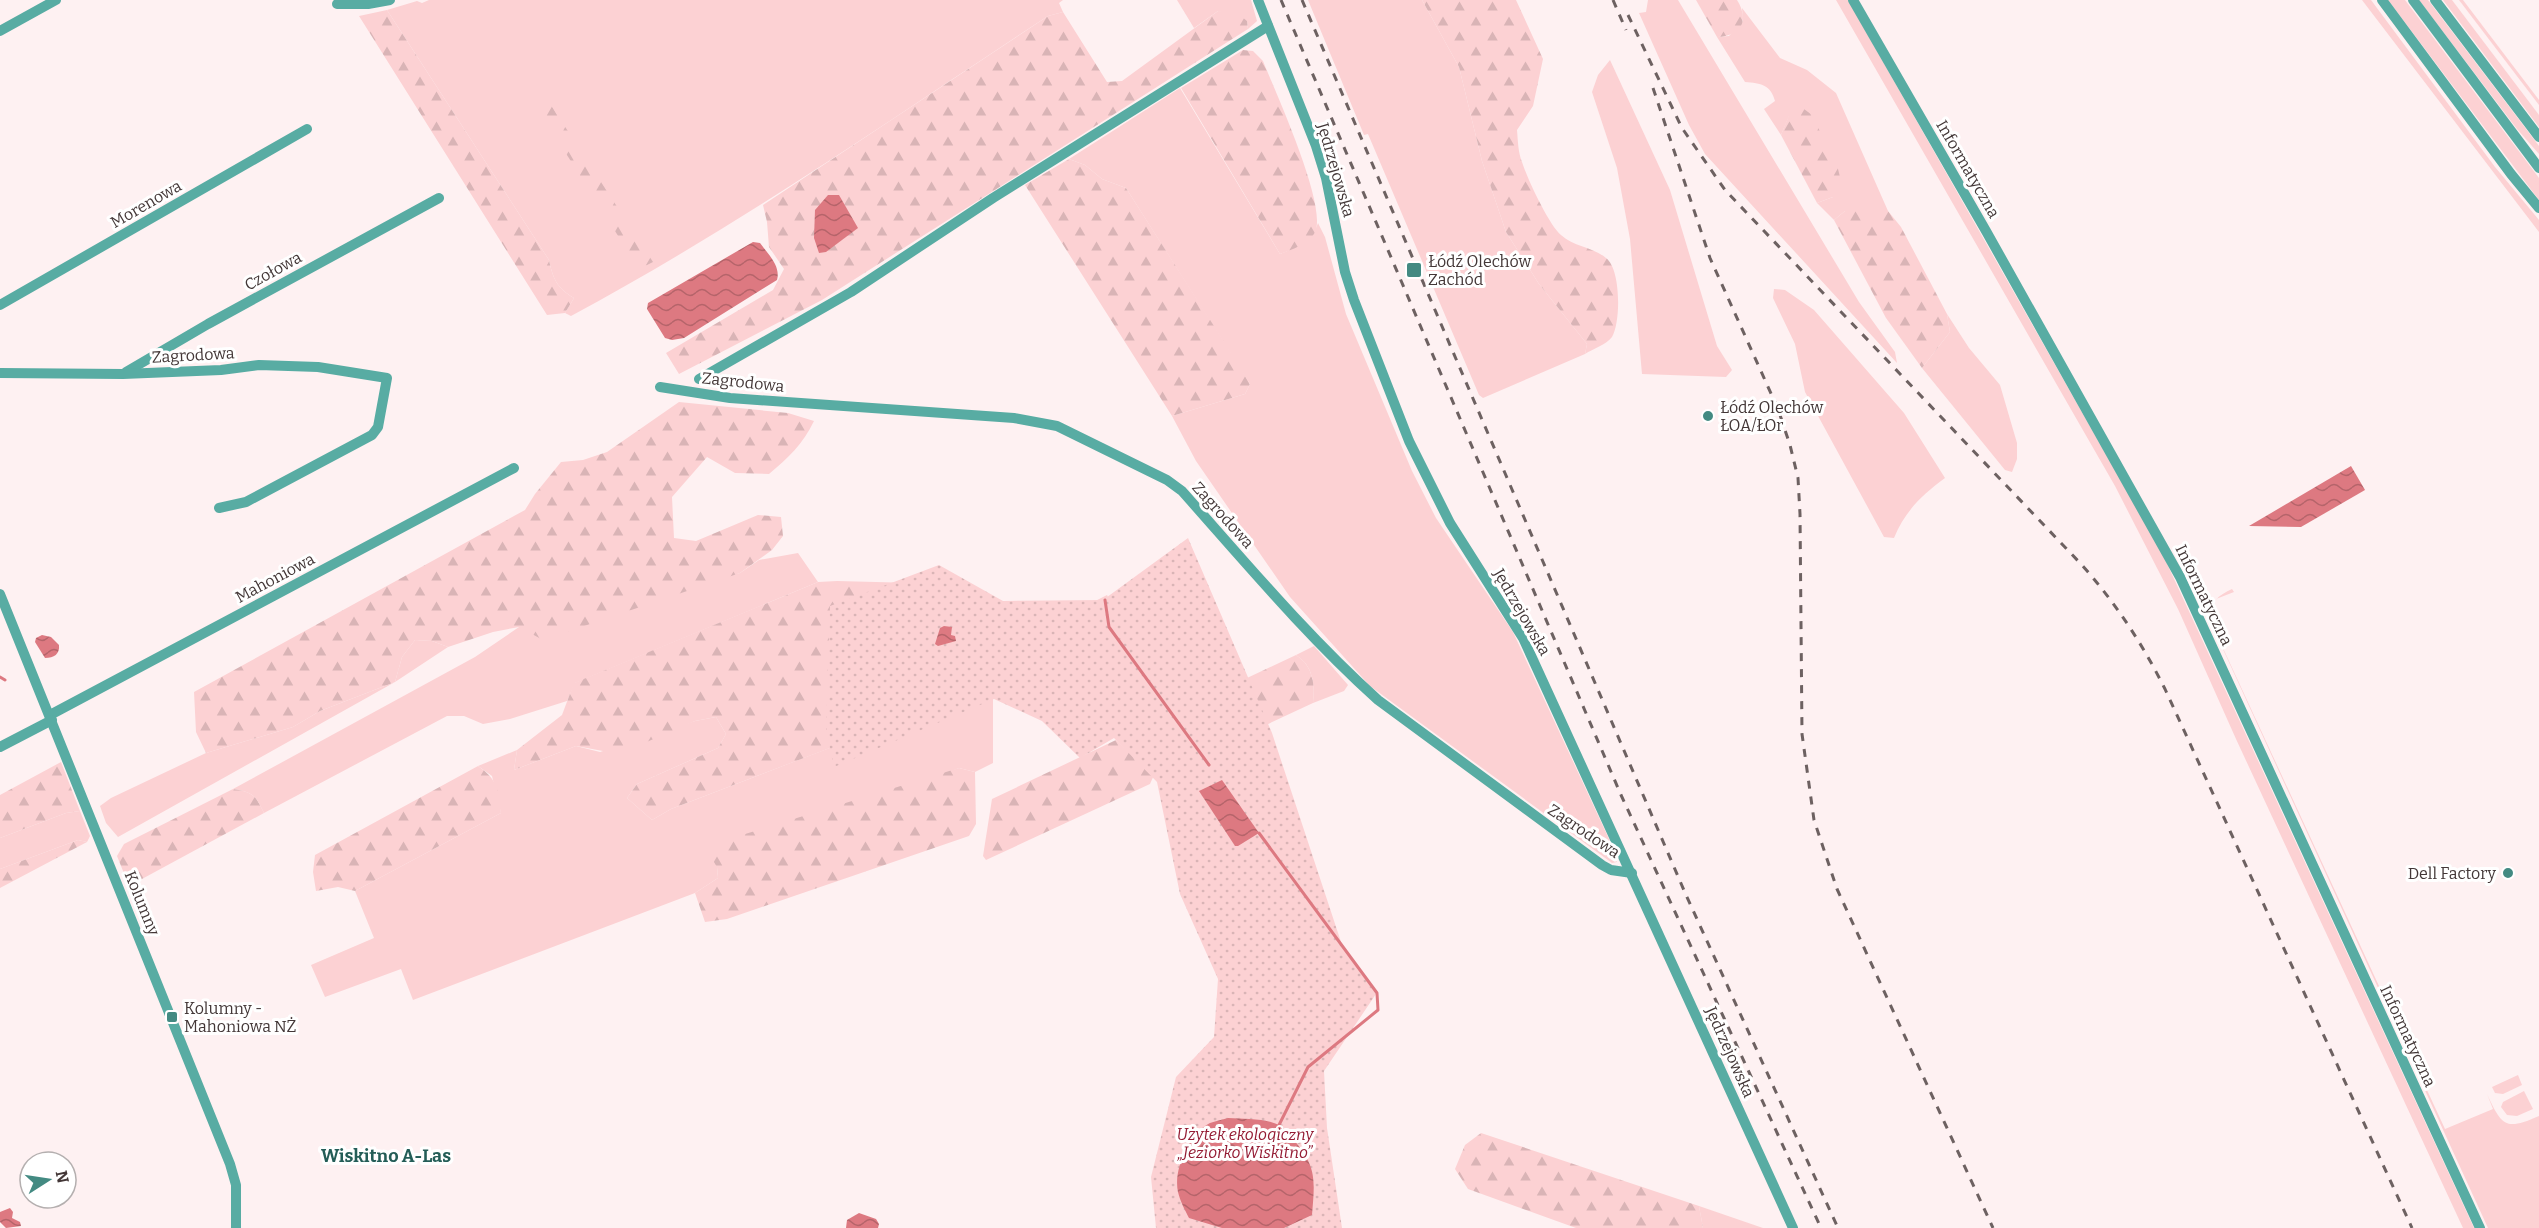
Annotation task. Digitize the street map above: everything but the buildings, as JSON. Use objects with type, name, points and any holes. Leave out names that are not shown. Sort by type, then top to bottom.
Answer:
[{"type":"street","points":[[0,31],[56,0]]},
{"type":"street","points":[[337,4],[368,4],[390,0]]},
{"type":"street","name":"Jędrzejowska","points":[[1258,0],[1322,167],[1345,272],[1409,441],[1450,523],[1523,638],[1793,1228]]},
{"type":"street","name":"Informatyczna","points":[[1853,0],[1981,221],[2180,577],[2480,1228]]},
{"type":"street","points":[[2382,0],[2511,174],[2539,208]]},
{"type":"street","points":[[2413,0],[2539,168]]},
{"type":"street","points":[[2435,0],[2539,137]]},
{"type":"street","points":[[699,379],[851,292],[993,198],[1268,26]]},
{"type":"street","name":"Morenowa","points":[[0,305],[308,129]]},
{"type":"street","name":"Czołowa","points":[[123,374],[208,324],[439,198]]},
{"type":"street","name":"Zagrodowa","points":[[0,373],[123,374],[222,370],[259,365],[318,367],[387,378],[378,427],[372,435],[246,502],[219,507]]},
{"type":"street","name":"Zagrodowa","points":[[660,387],[730,398],[991,416],[1046,424],[1077,435],[1167,480],[1182,492],[1291,614],[1344,669],[1378,700],[1602,865],[1611,870],[1632,873]]},
{"type":"street","name":"Mahoniowa","points":[[0,747],[51,717],[514,468]]},
{"type":"street","name":"Kolumny","points":[[0,594],[230,1164],[236,1185],[236,1228]]},
{"type":"green space","points":[[429,0],[1063,0],[1059,3],[1063,12],[1048,16],[753,209],[633,282],[571,316],[565,313],[574,298],[563,291],[557,282],[549,260],[387,10],[417,1],[422,3]]},
{"type":"green space","points":[[1177,0],[1251,0],[1257,21],[1248,29],[1247,21],[1218,11],[1194,28]]},
{"type":"green space","points":[[1308,0],[1422,0],[1459,67],[1482,161],[1506,232],[1539,284],[1587,344],[1585,354],[1483,398],[1479,395],[1368,134],[1364,135]]},
{"type":"green space","points":[[1422,0],[1516,0],[1543,59],[1533,106],[1517,130],[1522,162],[1539,201],[1556,230],[1566,239],[1606,258],[1615,273],[1618,308],[1615,330],[1610,340],[1585,354],[1587,344],[1539,284],[1506,232],[1482,161],[1459,67]]},
{"type":"green space","points":[[1648,0],[1678,0],[1859,302],[1895,352],[1897,363],[1705,154],[1689,125],[1639,13],[1646,12]]},
{"type":"green space","points":[[1696,0],[1737,0],[1743,14],[1741,26],[1732,34],[1717,37]]},
{"type":"green space","points":[[1836,0],[1848,0],[2163,555],[2474,1228],[2463,1228],[2178,609],[2115,486]]},
{"type":"green space","points":[[2362,0],[2371,0],[2495,167],[2539,220],[2539,232]]},
{"type":"green space","points":[[2388,0],[2405,0],[2539,178],[2539,200]]},
{"type":"green space","points":[[2419,0],[2428,0],[2539,146],[2539,154],[2517,129]]},
{"type":"green space","points":[[2443,0],[2452,0],[2539,115],[2539,127]]},
{"type":"green space","points":[[2459,0],[2463,0],[2539,100],[2539,105]]},
{"type":"green space","points":[[1742,8],[1780,58],[1807,70],[1836,93],[1888,211],[1845,211],[1834,220],[1817,203],[1833,197],[1789,116],[1781,135],[1764,109],[1775,101],[1771,91],[1760,84],[1745,82],[1717,37],[1729,36],[1743,21]]},
{"type":"green space","points":[[387,10],[549,260],[557,282],[563,291],[574,298],[565,313],[547,315],[359,16]]},
{"type":"green space","points":[[1218,11],[1236,12],[1247,21],[1248,29],[822,300],[679,374],[666,353],[773,290],[784,269],[769,247],[763,205],[1048,16],[1063,12],[1107,82],[1122,81]]},
{"type":"green space","points":[[1243,50],[1253,51],[1263,61],[1298,148],[1314,199],[1317,219],[1315,232],[1304,243],[1280,254],[1181,88]]},
{"type":"green space","points":[[1610,60],[1670,190],[1717,346],[1732,370],[1726,377],[1642,374],[1630,239],[1617,168],[1592,92],[1598,75]]},
{"type":"green space","points":[[1180,88],[1280,254],[1308,239],[1318,223],[1325,237],[1346,314],[1412,471],[1436,518],[1513,632],[1615,852],[1617,862],[1612,863],[1370,686],[1290,597],[1196,461],[1172,416],[1245,394],[1250,384],[1126,188],[1102,179],[1085,165],[1069,159]]},
{"type":"green space","points":[[547,99],[653,262],[639,269],[536,106]]},
{"type":"green space","points":[[1800,106],[1812,115],[1838,169],[1842,185],[1833,197],[1817,203],[1781,135],[1789,115]]},
{"type":"green space","points":[[1069,159],[1085,165],[1102,179],[1126,188],[1242,370],[1250,384],[1245,394],[1172,416],[1025,185]]},
{"type":"green space","points":[[1845,211],[1888,211],[1901,227],[1947,314],[1950,332],[1922,368],[1886,318],[1834,220]]},
{"type":"green space","points":[[1774,289],[1785,290],[1814,310],[1904,413],[1945,478],[1915,504],[1898,528],[1894,538],[1884,537],[1805,392],[1795,344],[1773,298]]},
{"type":"green space","points":[[1947,314],[1969,348],[2000,385],[2017,443],[2017,459],[2012,472],[2005,470],[1922,368],[1950,332]]},
{"type":"green space","points":[[679,402],[788,413],[814,421],[794,450],[769,474],[735,473],[707,457],[672,497],[674,538],[696,541],[758,515],[781,517],[783,536],[772,550],[740,573],[543,640],[519,627],[493,632],[448,647],[432,641],[415,640],[402,657],[395,682],[320,711],[293,727],[206,753],[196,732],[194,692],[525,510],[561,462],[583,460],[607,452]]},
{"type":"green space","name":"Użytek ekologiczny „Jeziorko Wiskitno”","points":[[1188,538],[1272,733],[1343,948],[1376,994],[1324,1071],[1327,1128],[1342,1228],[1156,1228],[1151,1177],[1176,1077],[1214,1037],[1218,979],[1180,894],[1157,782],[1114,738],[1080,758],[1042,721],[994,699],[834,767],[826,731],[830,606],[939,565],[1003,601],[1103,600]]},
{"type":"green space","points":[[798,553],[818,582],[575,683],[567,701],[510,719],[483,724],[464,716],[447,716],[264,813],[253,795],[233,789],[475,657],[519,627],[740,573],[759,560]]},
{"type":"green space","points":[[818,582],[915,583],[1001,649],[1107,595],[1111,603],[882,728],[671,809],[652,820],[627,798],[637,784],[718,748],[726,734],[716,717],[695,721],[619,754],[576,746],[514,770],[517,750],[562,715],[574,683]]},
{"type":"green space","points":[[2232,589],[2234,592],[2217,599]]},
{"type":"green space","points":[[2216,600],[2210,619],[2210,611]]},
{"type":"green space","points":[[2211,622],[2445,1129],[2493,1109],[2487,1094],[2497,1113],[2506,1123],[2519,1123],[2539,1116],[2539,1228],[2488,1228]]},
{"type":"green space","points":[[415,640],[432,641],[448,647],[395,682],[402,657]]},
{"type":"green space","points":[[1314,646],[1348,685],[1344,691],[1313,703],[1312,676],[1306,664],[1296,655]]},
{"type":"green space","points":[[1296,655],[1306,664],[1312,676],[1313,703],[1251,732],[1230,686]]},
{"type":"green space","points":[[395,682],[118,837],[106,823],[100,806],[111,798],[206,753],[293,727],[320,711]]},
{"type":"green space","points":[[993,685],[993,763],[975,772],[959,768],[717,867],[718,878],[695,893],[413,1000],[401,969],[325,997],[311,965],[374,938],[355,891],[501,813],[492,776],[478,766],[517,750],[514,770],[576,746],[600,752],[695,721],[716,717],[726,734],[718,748],[637,784],[627,798],[652,820],[671,809]]},
{"type":"green space","points":[[1116,740],[1154,775],[1150,784],[986,860],[983,856],[992,799]]},
{"type":"green space","points":[[61,762],[80,811],[66,813],[0,838],[0,795]]},
{"type":"green space","points":[[478,766],[496,786],[501,813],[355,891],[338,887],[316,891],[313,872],[315,855]]},
{"type":"green space","points":[[959,768],[975,772],[976,824],[969,836],[727,919],[705,922],[695,893],[718,878],[717,867],[709,854],[732,838]]},
{"type":"green space","points":[[233,789],[253,795],[264,813],[129,886],[117,856],[124,844]]},
{"type":"green space","points":[[80,811],[90,836],[87,842],[78,840],[0,869],[0,838],[66,813]]},
{"type":"green space","points":[[78,840],[87,842],[0,888],[0,869]]},
{"type":"green space","points":[[2518,1075],[2522,1085],[2503,1094],[2495,1093],[2492,1087]]},
{"type":"green space","points":[[2524,1091],[2533,1109],[2517,1116],[2507,1115],[2501,1107],[2503,1102]]},
{"type":"green space","points":[[1481,1133],[1699,1206],[1703,1228],[1576,1228],[1468,1189],[1455,1169],[1465,1145]]},
{"type":"green space","points":[[1699,1206],[1763,1228],[1703,1228]]},
{"type":"water","points":[[828,195],[839,195],[858,228],[826,252],[819,253],[814,238],[815,210]]},
{"type":"water","points":[[753,242],[760,243],[773,260],[778,275],[777,280],[684,338],[672,340],[665,338],[647,309],[648,303]]},
{"type":"water","points":[[2351,466],[2365,490],[2301,527],[2249,526]]},
{"type":"water","points":[[952,627],[951,635],[955,636],[956,641],[938,646],[935,644],[940,628]]},
{"type":"water","points":[[42,635],[51,637],[59,645],[54,656],[45,658],[35,642],[36,638]]},
{"type":"water","points":[[1222,780],[1259,833],[1238,846],[1235,846],[1199,791]]},
{"type":"water","points":[[1228,1118],[1267,1121],[1283,1127],[1306,1157],[1313,1174],[1312,1215],[1284,1228],[1222,1228],[1189,1218],[1178,1192],[1180,1163],[1189,1143],[1202,1128]]},
{"type":"water","points":[[10,1208],[13,1212],[12,1218],[20,1222],[21,1226],[6,1228],[0,1222],[0,1212]]},
{"type":"water","points":[[859,1213],[876,1219],[879,1224],[878,1228],[846,1228],[847,1220]]},
{"type":"waterway","points":[[1105,600],[1109,627],[1209,765]]},
{"type":"waterway","points":[[0,677],[5,680]]},
{"type":"waterway","points":[[1259,833],[1377,993],[1378,1010],[1308,1067],[1278,1127]]},
{"type":"railway","points":[[1281,0],[1621,795],[1821,1228]]},
{"type":"railway","points":[[1302,0],[1686,895],[1838,1228]]},
{"type":"railway","points":[[1613,0],[1626,30]]},
{"type":"railway","points":[[1628,15],[1682,128],[1725,190],[2081,564],[2127,624],[2165,689],[2412,1228]]},
{"type":"railway","points":[[1653,88],[1710,258],[1778,409],[1798,478],[1802,734],[1814,820],[1837,889],[1993,1228]]},
{"type":"place","name":"Łódź Olechów Zachód","points":[[1414,270]]},
{"type":"place","name":"Łódź Olechów ŁOA/ŁOr","points":[[1708,416]]},
{"type":"place","name":"Dell Factory","points":[[2508,873]]},
{"type":"place","name":"Kolumny - Mahoniowa NŻ","points":[[172,1017]]},
{"type":"district","name":"Wiskitno A-Las","points":[[386,1156]]}]
